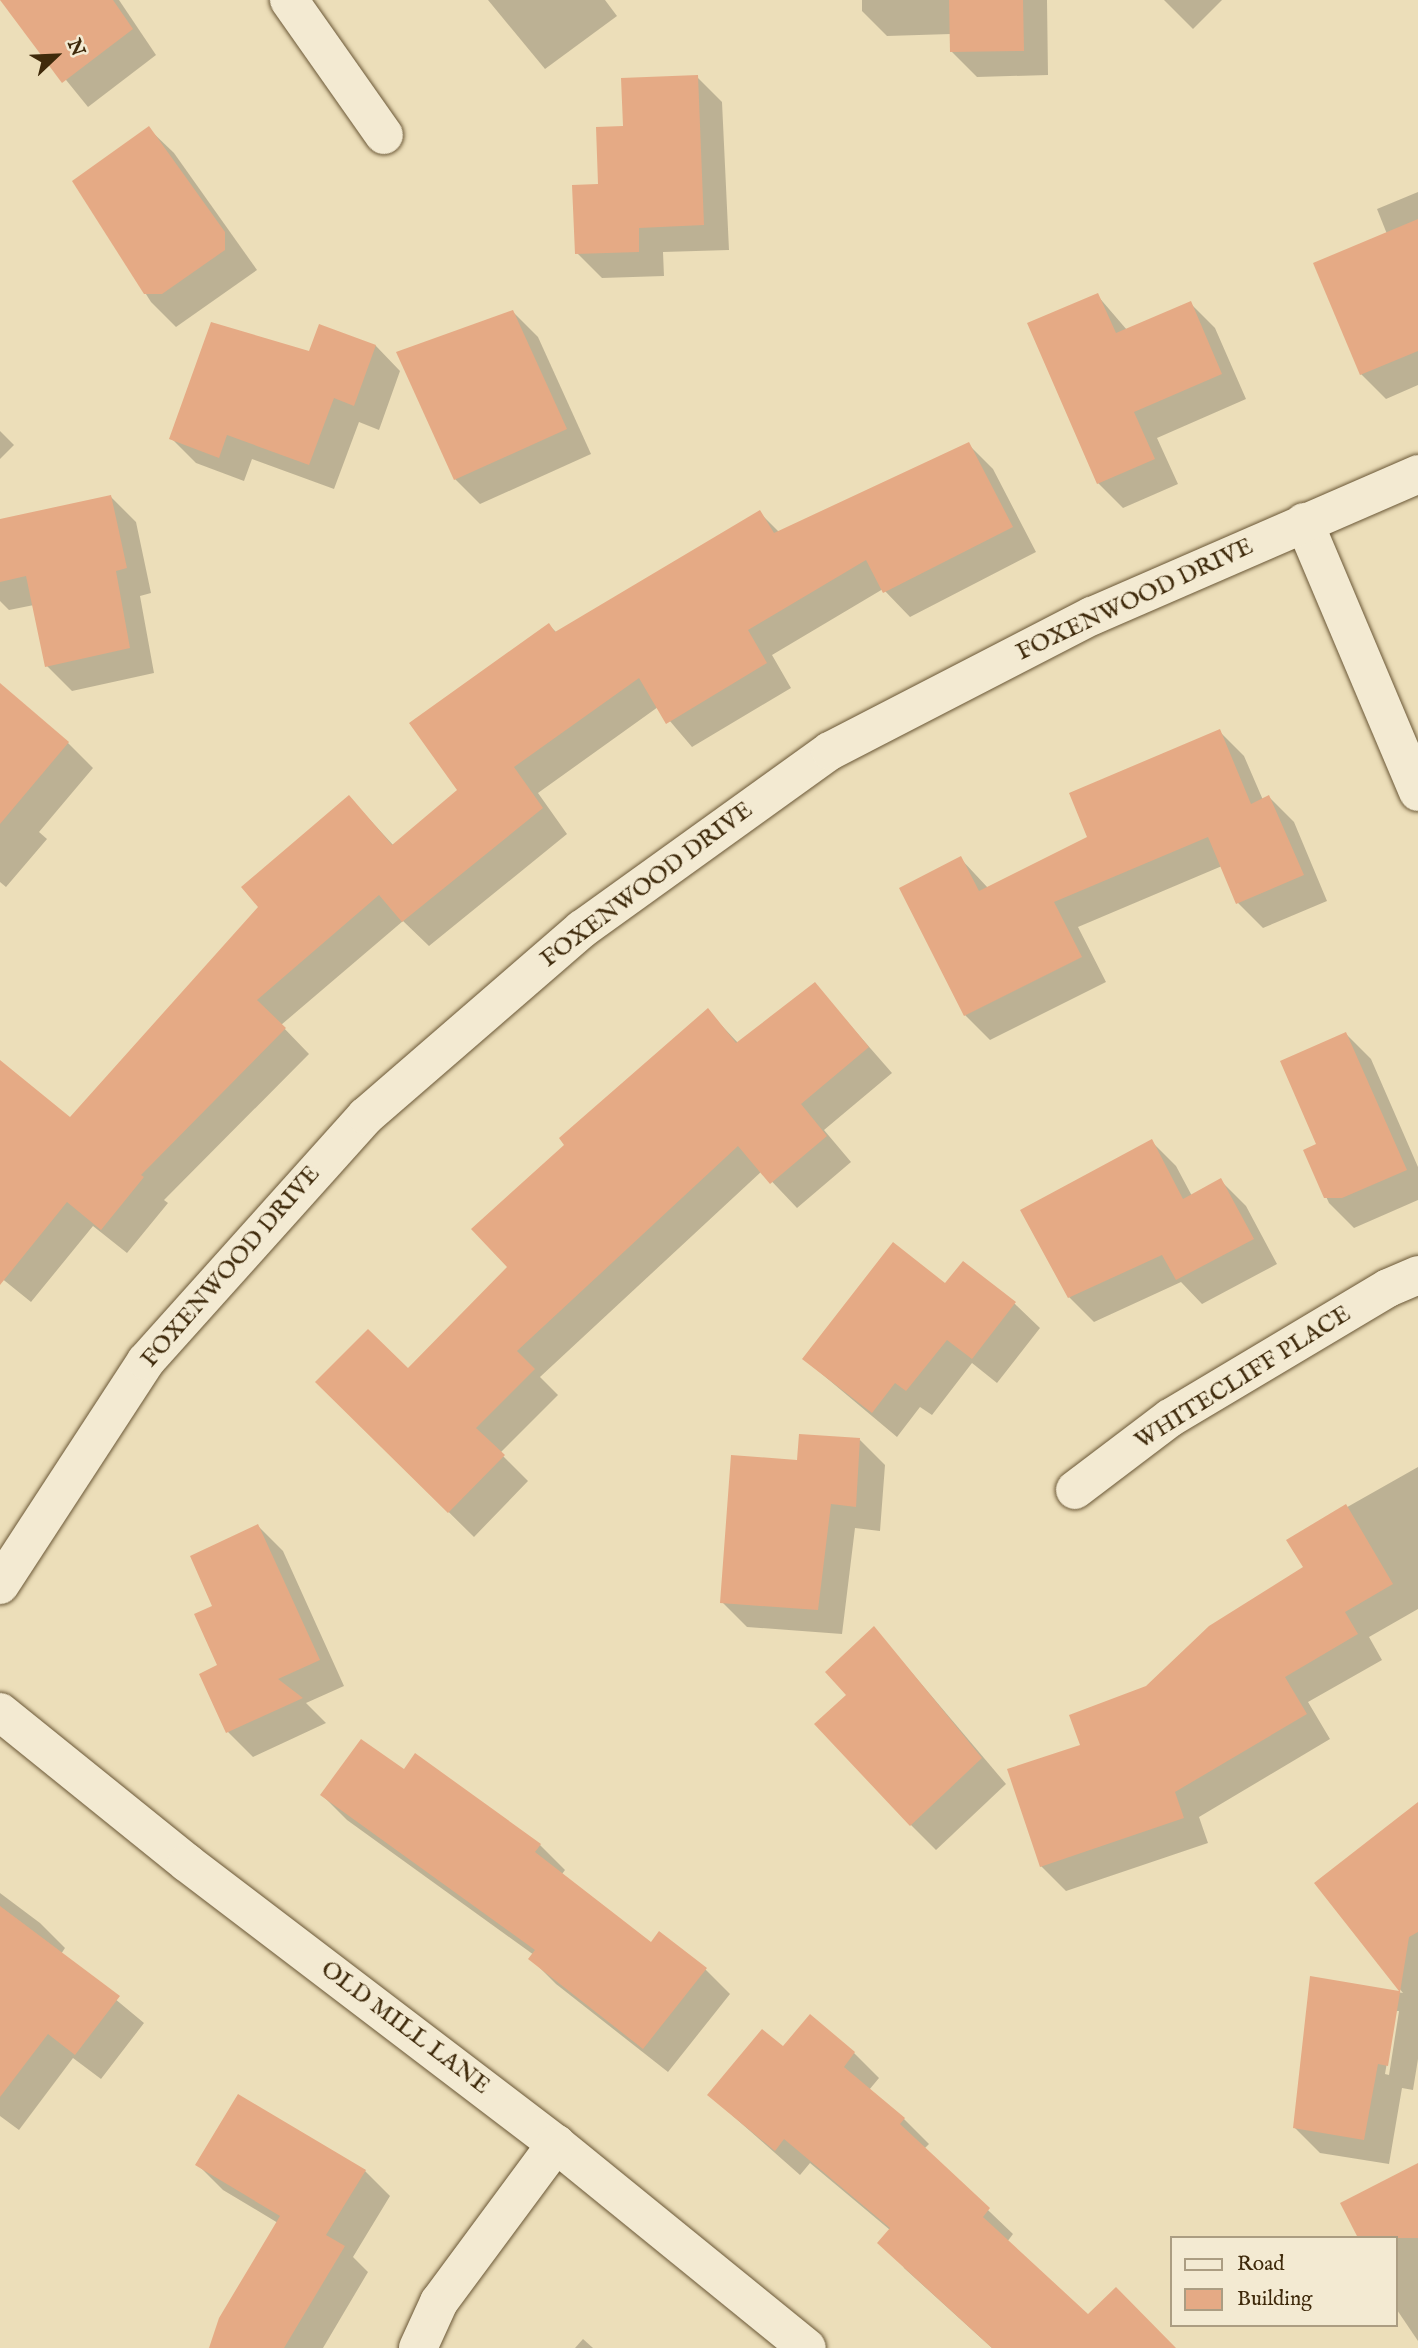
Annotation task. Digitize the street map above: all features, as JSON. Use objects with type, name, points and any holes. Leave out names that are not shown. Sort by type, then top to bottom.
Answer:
[{"type":"street","points":[[289,0],[384,135]]},
{"type":"street","name":"FOXENWOOD DRIVE","points":[[0,1585],[146,1361],[366,1116],[582,929],[830,751],[1092,615],[1418,474]]},
{"type":"street","points":[[1304,522],[1418,792]]},
{"type":"street","name":"WHITECLIFF PLACE","points":[[1074,1490],[1170,1418],[1388,1288],[1418,1275]]},
{"type":"street","name":"OLD MILL LANE","points":[[0,1712],[187,1863],[556,2144],[807,2348]]},
{"type":"street","points":[[418,2348],[439,2302],[556,2144]]},
{"type":"building","points":[[0,0],[113,0],[133,29],[62,83]]},
{"type":"building","points":[[949,0],[1023,0],[1024,51],[950,52]]},
{"type":"building","points":[[698,75],[704,225],[639,228],[639,252],[575,254],[572,185],[598,184],[596,127],[623,126],[621,78]]},
{"type":"building","points":[[149,126],[225,232],[225,250],[162,294],[144,294],[72,181]]},
{"type":"building","points":[[1418,219],[1418,351],[1360,375],[1313,263]]},
{"type":"building","points":[[1098,293],[1116,333],[1191,301],[1222,374],[1134,412],[1155,459],[1097,484],[1027,323]]},
{"type":"building","points":[[513,310],[567,429],[454,480],[396,352]]},
{"type":"building","points":[[211,322],[309,351],[319,324],[376,345],[354,406],[334,398],[309,465],[227,435],[219,458],[169,439]]},
{"type":"building","points":[[969,442],[1013,527],[883,593],[866,560],[748,630],[767,663],[666,724],[639,678],[514,767],[543,808],[402,922],[379,895],[257,1000],[286,1028],[141,1175],[144,1177],[101,1230],[67,1202],[0,1285],[0,1060],[70,1117],[258,907],[241,887],[349,795],[392,845],[457,790],[409,723],[549,623],[555,632],[760,510],[774,533]]},
{"type":"building","points":[[111,495],[127,568],[116,571],[130,648],[45,667],[26,576],[0,582],[0,519]]},
{"type":"building","points":[[0,683],[69,742],[0,824]]},
{"type":"building","points":[[1220,729],[1251,804],[1269,795],[1304,875],[1236,904],[1208,837],[1054,902],[1082,957],[964,1016],[899,888],[961,856],[979,891],[1087,837],[1069,793]]},
{"type":"building","points":[[815,982],[869,1047],[801,1104],[827,1136],[770,1184],[738,1146],[517,1351],[535,1369],[476,1428],[505,1455],[448,1513],[315,1382],[368,1329],[408,1368],[507,1267],[471,1229],[564,1145],[559,1138],[708,1008],[736,1043]]},
{"type":"building","points":[[1346,1032],[1407,1170],[1342,1198],[1324,1198],[1303,1150],[1316,1144],[1280,1061]]},
{"type":"building","points":[[1152,1139],[1183,1199],[1221,1178],[1254,1239],[1176,1280],[1162,1255],[1068,1298],[1020,1210]]},
{"type":"building","points":[[893,1242],[945,1283],[963,1261],[1016,1302],[972,1359],[947,1340],[906,1391],[895,1383],[872,1413],[802,1359]]},
{"type":"building","points":[[799,1434],[860,1438],[856,1507],[831,1504],[818,1610],[720,1603],[731,1455],[797,1460]]},
{"type":"building","points":[[1346,1504],[1393,1584],[1345,1612],[1358,1634],[1285,1677],[1307,1714],[1175,1792],[1184,1818],[1040,1867],[1007,1769],[1080,1745],[1069,1715],[1146,1686],[1209,1626],[1303,1567],[1286,1540]]},
{"type":"building","points":[[258,1524],[320,1660],[278,1679],[303,1698],[226,1733],[199,1674],[217,1665],[194,1614],[212,1606],[190,1556]]},
{"type":"building","points":[[874,1626],[982,1758],[910,1826],[814,1724],[846,1695],[825,1672]]},
{"type":"building","points":[[361,1739],[404,1769],[415,1753],[541,1844],[535,1852],[651,1942],[659,1931],[707,1968],[643,2049],[528,1959],[535,1950],[320,1795]]},
{"type":"building","points":[[1418,1802],[1418,1932],[1409,1937],[1388,2066],[1378,2064],[1364,2140],[1293,2128],[1310,1976],[1399,1991],[1314,1883]]},
{"type":"building","points":[[0,1906],[120,1996],[75,2055],[48,2034],[0,2097]]},
{"type":"building","points":[[810,2014],[855,2052],[844,2067],[905,2118],[900,2124],[990,2208],[983,2217],[1088,2314],[1116,2287],[1176,2348],[992,2348],[877,2243],[890,2228],[784,2139],[775,2151],[707,2095],[762,2029],[783,2046]]},
{"type":"building","points":[[238,2094],[366,2170],[326,2235],[345,2246],[284,2348],[209,2348],[219,2318],[280,2216],[195,2165]]},
{"type":"building","points":[[1418,2163],[1418,2238],[1357,2236],[1340,2203]]}]
